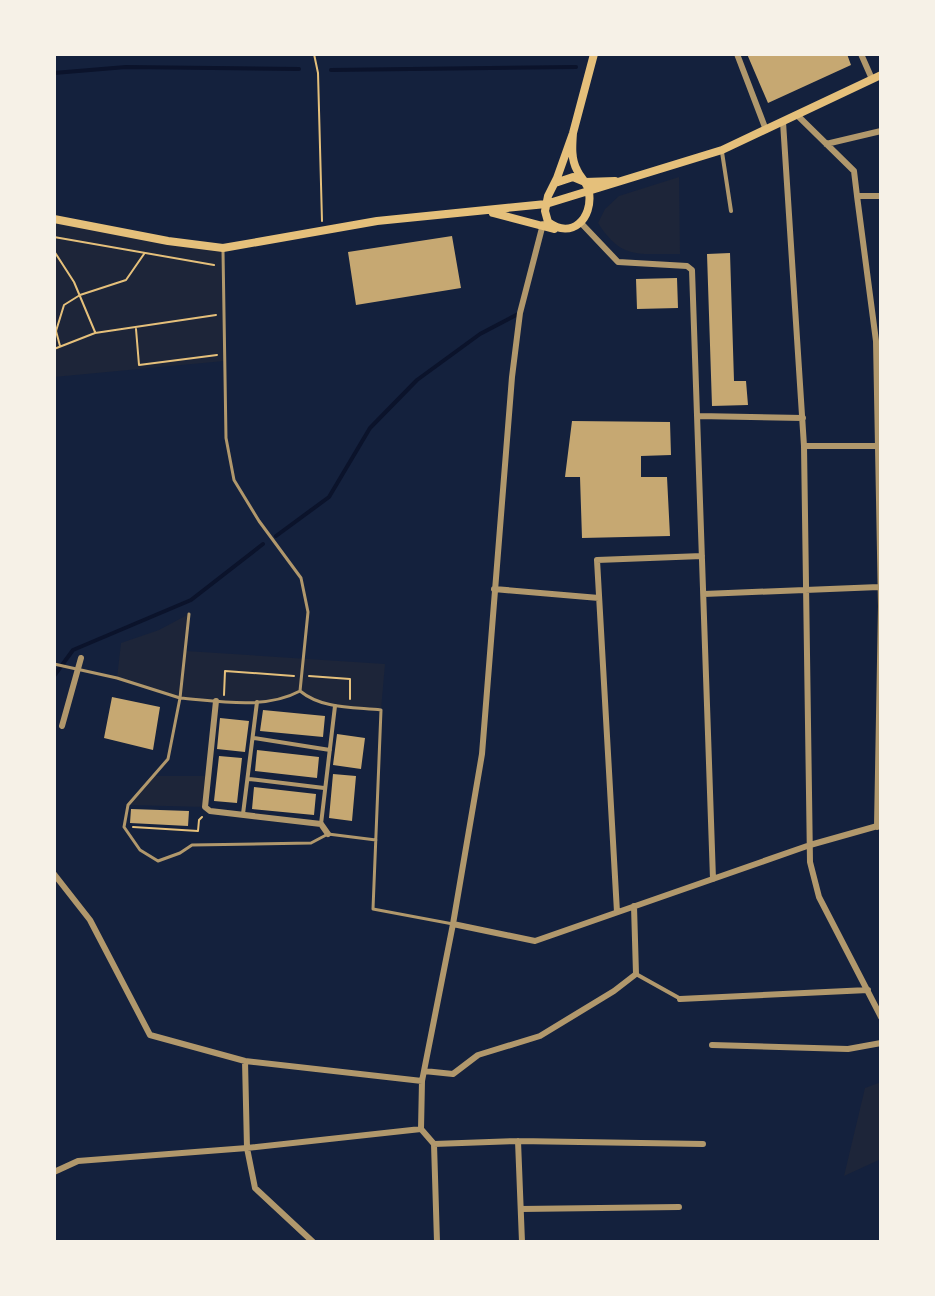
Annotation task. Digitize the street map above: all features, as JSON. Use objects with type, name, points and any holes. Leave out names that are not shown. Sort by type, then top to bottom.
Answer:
[{"type":"main road","points":[[560,229],[548,222],[546,208],[573,133],[594,54]]},
{"type":"main road","points":[[54,219],[192,246],[223,248],[422,215],[546,208],[722,150],[877,77]]},
{"type":"main road","points":[[485,211],[543,226],[576,228],[587,212],[590,193],[573,158],[573,133]]},
{"type":"main road","points":[[555,184],[573,177],[585,182],[637,177]]},
{"type":"street","points":[[737,54],[766,130]]},
{"type":"street","points":[[861,54],[877,77]]},
{"type":"street","points":[[453,924],[535,941],[810,845],[879,826],[880,446],[871,294],[854,171],[797,115]]},
{"type":"street","points":[[783,122],[803,418],[810,862],[819,897],[881,1017]]},
{"type":"street","points":[[826,144],[881,131]]},
{"type":"street","points":[[722,150],[731,211]]},
{"type":"street","points":[[857,196],[881,196]]},
{"type":"street","points":[[437,1242],[434,1144],[421,1129],[422,1081],[482,754],[512,377],[520,313],[546,208]]},
{"type":"street","points":[[581,223],[618,262],[690,268],[698,416],[713,879]]},
{"type":"street","points":[[539,245],[560,229]]},
{"type":"street","points":[[871,294],[881,297]]},
{"type":"street","points":[[698,416],[803,418]]},
{"type":"street","points":[[804,446],[880,446]]},
{"type":"street","points":[[617,912],[597,560],[702,556]]},
{"type":"street","points":[[704,594],[879,587]]},
{"type":"street","points":[[494,589],[599,598]]},
{"type":"street","points":[[62,726],[81,658]]},
{"type":"street","points":[[220,701],[205,807],[210,811],[321,824]]},
{"type":"street","points":[[243,814],[257,702]]},
{"type":"street","points":[[328,834],[321,824],[335,706]]},
{"type":"street","points":[[254,738],[330,750]]},
{"type":"street","points":[[249,779],[324,788]]},
{"type":"street","points":[[54,874],[90,920],[150,1035],[245,1061],[422,1081]]},
{"type":"street","points":[[634,906],[636,974]]},
{"type":"street","points":[[424,1071],[453,1074],[478,1055],[540,1036],[636,974]]},
{"type":"street","points":[[636,974],[680,999],[868,990]]},
{"type":"street","points":[[712,1045],[848,1049],[881,1043]]},
{"type":"street","points":[[245,1061],[247,1148],[255,1188],[313,1242]]},
{"type":"street","points":[[54,1172],[78,1161],[247,1148],[421,1129]]},
{"type":"street","points":[[434,1144],[518,1141],[703,1144]]},
{"type":"street","points":[[518,1141],[522,1242]]},
{"type":"street","points":[[521,1209],[679,1207]]},
{"type":"lane","points":[[223,248],[226,438],[234,480],[259,521],[301,578],[308,612],[300,691]]},
{"type":"lane","points":[[189,614],[180,698],[168,759],[128,805],[124,827],[140,850],[158,861],[192,845],[311,843],[328,834],[376,840]]},
{"type":"lane","points":[[54,664],[117,678],[180,698],[257,702],[285,699],[300,691]]},
{"type":"lane","points":[[300,691],[311,700],[335,706],[381,710],[373,909],[453,924]]},
{"type":"path","points":[[314,54],[318,73],[322,230]]},
{"type":"path","points":[[54,237],[223,266]]},
{"type":"path","points":[[54,251],[80,295],[95,333]]},
{"type":"path","points":[[60,347],[56,331],[64,305],[80,295],[126,280],[144,253]]},
{"type":"path","points":[[54,349],[95,333],[225,314]]},
{"type":"path","points":[[136,328],[139,365],[224,354]]},
{"type":"path","points":[[220,701],[225,671],[350,679],[349,707]]},
{"type":"path","points":[[124,827],[198,831],[199,820],[210,811]]},
{"type":"shaded area","points":[[679,177],[680,254],[643,254],[624,249],[615,244],[598,223],[605,209],[619,196]]},
{"type":"shaded area","points":[[54,219],[223,248],[224,361],[54,377]]},
{"type":"shaded area","points":[[189,614],[186,651],[385,664],[381,710],[328,704],[300,691],[257,702],[206,702],[177,697],[117,678],[121,643],[159,630]]},
{"type":"shaded area","points":[[154,776],[207,776],[205,807],[128,805]]},
{"type":"shaded area","points":[[881,1082],[881,1159],[844,1176],[865,1088]]},
{"type":"building","points":[[747,54],[847,54],[851,65],[768,103]]},
{"type":"building","points":[[452,236],[461,288],[356,305],[348,252]]},
{"type":"building","points":[[730,253],[734,381],[746,381],[748,405],[712,406],[707,254]]},
{"type":"building","points":[[677,278],[678,308],[637,309],[636,279]]},
{"type":"building","points":[[572,421],[670,422],[671,455],[641,456],[641,477],[667,477],[670,536],[582,538],[580,477],[565,477]]},
{"type":"building","points":[[112,697],[160,707],[153,750],[104,738]]},
{"type":"building","points":[[263,710],[325,716],[323,737],[260,731]]},
{"type":"building","points":[[220,718],[249,721],[245,752],[217,749]]},
{"type":"building","points":[[337,734],[365,738],[361,769],[333,765]]},
{"type":"building","points":[[257,750],[319,757],[317,778],[255,771]]},
{"type":"building","points":[[219,756],[242,758],[237,803],[214,801]]},
{"type":"building","points":[[333,774],[356,776],[352,821],[329,818]]},
{"type":"building","points":[[254,787],[316,794],[314,815],[252,809]]},
{"type":"building","points":[[131,809],[189,811],[188,826],[130,823]]},
{"type":"waterway","points":[[54,73],[126,67],[299,69]]},
{"type":"waterway","points":[[331,70],[576,67]]},
{"type":"waterway","points":[[276,536],[329,497],[370,428],[417,380],[480,334],[520,313]]},
{"type":"waterway","points":[[54,676],[73,650],[191,600],[263,544]]}]
